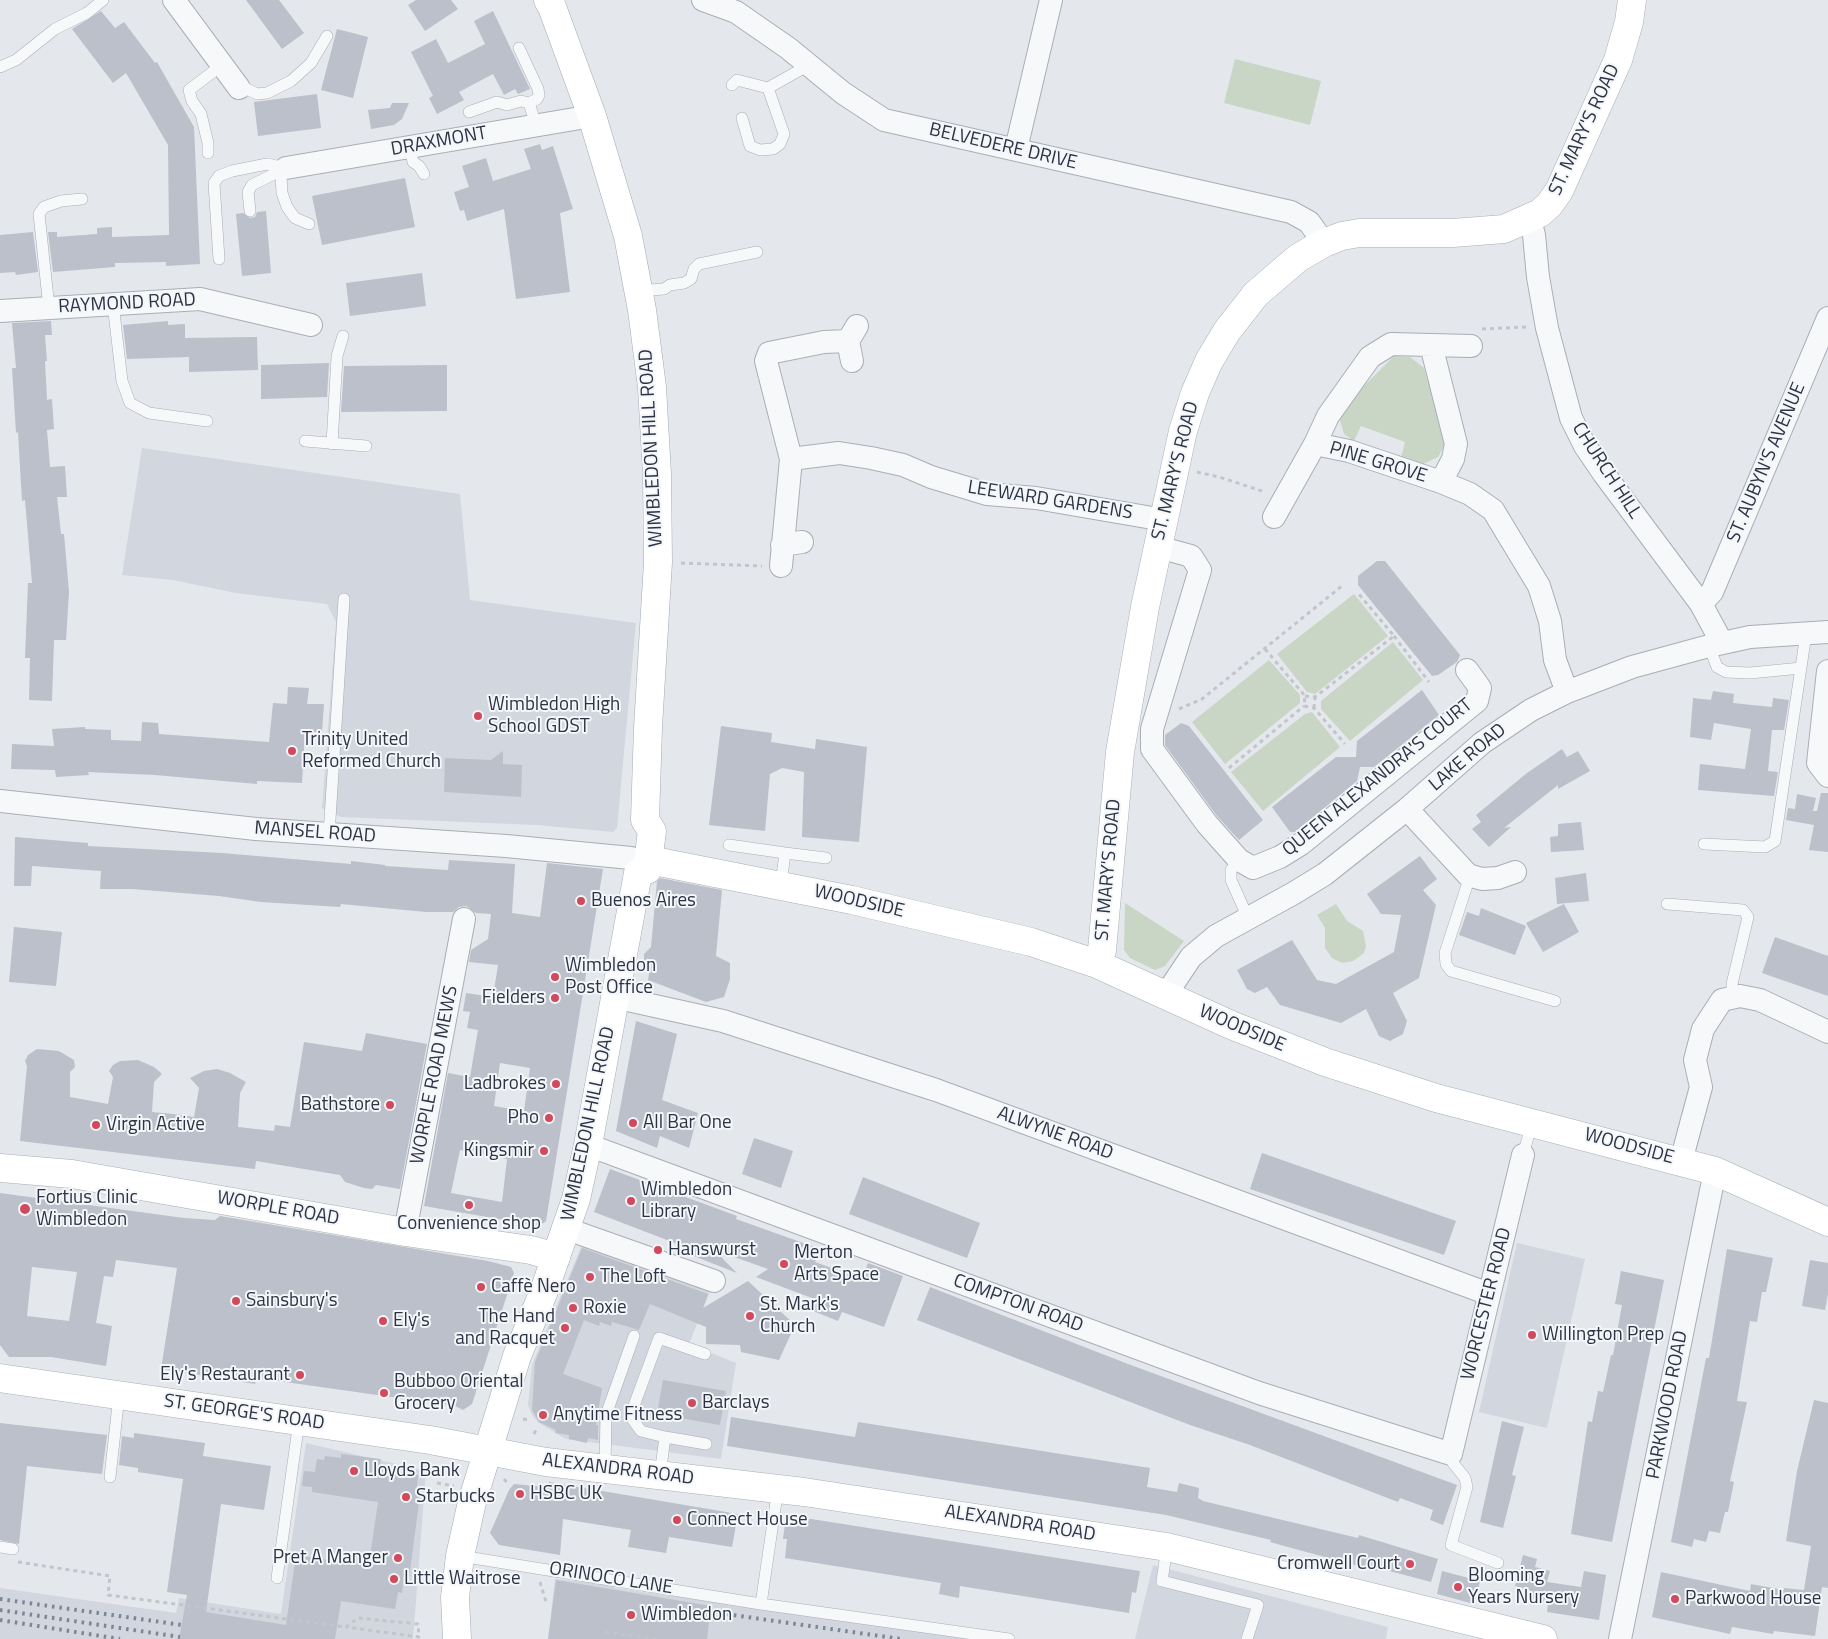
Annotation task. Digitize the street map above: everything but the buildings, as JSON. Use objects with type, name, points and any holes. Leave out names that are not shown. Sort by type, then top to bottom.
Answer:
[{"type":"main road","name":"ST. MARY'S ROAD","points":[[1097,964],[1102,950],[1120,752],[1174,468],[1195,393],[1227,331],[1242,310],[1274,277],[1298,258],[1324,242],[1359,233],[1504,229],[1530,220],[1550,205],[1566,175],[1618,60],[1629,22],[1632,0]]},
{"type":"main road","name":"WIMBLEDON HILL ROAD","points":[[457,1639],[455,1597],[460,1556],[475,1489],[488,1452],[516,1356],[567,1229],[588,1145],[640,864],[636,828],[645,820],[648,727],[658,562],[657,474],[652,387],[628,236],[556,2]]},
{"type":"main road","name":"WOODSIDE","points":[[640,864],[781,884],[1032,942],[1097,964],[1166,996],[1325,1062],[1436,1098],[1715,1171],[1828,1222]]},
{"type":"main road","name":"WORPLE ROAD","points":[[0,1168],[72,1174],[405,1232],[531,1250],[556,1257]]},
{"type":"main road","name":"ST. GEORGE'S ROAD","points":[[0,1378],[430,1440],[488,1452]]},
{"type":"main road","name":"ALEXANDRA ROAD","points":[[488,1452],[605,1469],[778,1488],[1168,1547],[1543,1639]]},
{"type":"street","points":[[174,0],[238,86]]},
{"type":"street","name":"BELVEDERE DRIVE","points":[[703,0],[736,12],[809,65],[843,93],[884,120],[1291,212],[1309,222],[1324,242]]},
{"type":"street","points":[[1016,149],[1051,0]]},
{"type":"street","name":"DRAXMONT","points":[[286,168],[592,116]]},
{"type":"street","name":"CHURCH HILL","points":[[1530,220],[1534,235],[1539,284],[1547,328],[1565,399],[1585,446],[1631,512],[1701,604],[1715,645]]},
{"type":"street","name":"RAYMOND ROAD","points":[[0,311],[200,299],[311,325]]},
{"type":"street","name":"ST. AUBYN'S AVENUE","points":[[1701,604],[1712,592],[1828,318]]},
{"type":"street","points":[[788,551],[791,459],[766,361],[769,353],[824,342],[852,343]]},
{"type":"street","name":"PINE GROVE","points":[[1278,508],[1315,444],[1328,416],[1370,356],[1391,344],[1471,346]]},
{"type":"street","name":"PINE GROVE","points":[[1431,345],[1456,444],[1454,459],[1441,482]]},
{"type":"street","name":"PINE GROVE","points":[[1315,444],[1349,451],[1441,482],[1470,494],[1493,510],[1539,586],[1550,621],[1555,660],[1567,692]]},
{"type":"street","name":"LEEWARD GARDENS","points":[[791,459],[839,453],[871,458],[903,465],[931,477],[987,494],[1036,498],[1164,520]]},
{"type":"street","points":[[1158,546],[1192,556],[1200,570],[1152,729],[1152,749],[1207,824],[1239,860]]},
{"type":"street","name":"LAKE ROAD","points":[[1166,996],[1192,956],[1216,936],[1325,874],[1407,809],[1482,743],[1508,724],[1567,692],[1632,667],[1750,637],[1828,632]]},
{"type":"street","name":"QUEEN ALEXANDRA'S COURT","points":[[1239,860],[1253,868],[1280,857],[1301,844],[1455,720],[1477,701],[1480,688],[1467,670]]},
{"type":"street","points":[[1828,671],[1818,763],[1828,776]]},
{"type":"street","name":"MANSEL ROAD","points":[[0,801],[328,835],[554,850],[640,864]]},
{"type":"street","points":[[1407,809],[1470,876],[1498,878],[1515,872]]},
{"type":"street","name":"WORPLE ROAD MEWS","points":[[405,1232],[464,919]]},
{"type":"street","points":[[1681,1162],[1700,1087],[1695,1060],[1703,1029],[1722,1000],[1740,996],[1760,1000],[1828,1032]]},
{"type":"street","name":"ALWYNE ROAD","points":[[614,997],[723,1021],[936,1090],[1489,1294]]},
{"type":"street","name":"COMPTON ROAD","points":[[588,1145],[1259,1393],[1451,1454]]},
{"type":"street","name":"WORCESTER ROAD","points":[[1451,1454],[1523,1155]]},
{"type":"street","name":"PARKWOOD ROAD","points":[[1620,1639],[1715,1171]]},
{"type":"street","points":[[567,1229],[714,1281]]},
{"type":"lane","points":[[0,67],[16,60],[55,29],[86,13],[103,0]]},
{"type":"lane","points":[[238,86],[257,94],[267,93],[292,81],[311,63],[327,36]]},
{"type":"lane","points":[[519,48],[539,94],[529,103]]},
{"type":"lane","points":[[208,153],[208,143],[201,114],[192,102],[189,90],[222,65]]},
{"type":"lane","points":[[732,85],[737,80],[768,88],[809,65]]},
{"type":"lane","points":[[742,118],[750,146],[760,150],[773,149],[780,144],[784,134],[768,88]]},
{"type":"lane","points":[[469,112],[497,102],[507,105],[521,101],[529,103]]},
{"type":"lane","points":[[529,103],[536,125]]},
{"type":"lane","points":[[410,147],[413,162],[419,166],[424,174]]},
{"type":"lane","points":[[219,259],[214,183],[219,176],[232,171],[267,164],[286,168]]},
{"type":"lane","points":[[250,211],[248,192],[252,185],[286,168]]},
{"type":"lane","points":[[286,168],[281,176],[282,193],[287,208],[295,218],[309,224]]},
{"type":"lane","points":[[49,308],[39,214],[44,207],[61,201],[82,199]]},
{"type":"lane","points":[[638,291],[664,289],[670,285],[684,283],[691,279],[694,269],[699,264],[757,252]]},
{"type":"lane","points":[[112,304],[122,381],[130,403],[149,412],[207,421]]},
{"type":"lane","points":[[332,444],[337,356],[343,336]]},
{"type":"lane","points":[[305,442],[366,446]]},
{"type":"lane","points":[[328,835],[344,599]]},
{"type":"lane","points":[[1704,844],[1765,847],[1775,840],[1806,634]]},
{"type":"lane","points":[[1715,645],[1717,667],[1726,672],[1750,673],[1801,668]]},
{"type":"lane","points":[[729,846],[826,858]]},
{"type":"lane","points":[[781,884],[785,852]]},
{"type":"lane","points":[[1239,860],[1231,870],[1231,880],[1248,918]]},
{"type":"lane","points":[[1470,876],[1445,953],[1446,964],[1451,970],[1555,1001]]},
{"type":"lane","points":[[1668,904],[1743,910],[1748,917],[1732,984],[1733,998]]},
{"type":"lane","points":[[1523,1155],[1532,1122]]},
{"type":"lane","points":[[605,1469],[606,1415],[634,1336]]},
{"type":"lane","points":[[705,1354],[660,1338],[632,1411],[633,1420],[641,1431],[706,1444]]},
{"type":"lane","points":[[110,1477],[119,1395]]},
{"type":"lane","points":[[277,1578],[299,1421]]},
{"type":"lane","points":[[660,1475],[665,1437]]},
{"type":"lane","points":[[1451,1454],[1453,1463],[1465,1478],[1466,1487],[1451,1546],[1498,1563]]},
{"type":"lane","points":[[761,1604],[778,1488]]},
{"type":"lane","points":[[0,1547],[13,1549]]},
{"type":"lane","points":[[1168,1547],[1162,1581],[1258,1605],[1247,1639]]},
{"type":"lane","name":"ORINOCO LANE","points":[[460,1556],[761,1604],[1009,1639]]},
{"type":"path","points":[[1471,346],[1482,329],[1547,328]]},
{"type":"path","points":[[1174,468],[1219,477],[1278,508]]},
{"type":"path","points":[[658,562],[788,551]]},
{"type":"path","points":[[1152,729],[1185,705],[1202,699],[1342,586]]},
{"type":"path","points":[[1358,593],[1429,682]]},
{"type":"path","points":[[1265,649],[1305,696],[1315,697],[1394,636]]},
{"type":"path","points":[[1228,768],[1304,706],[1305,696]]},
{"type":"path","points":[[1314,708],[1315,697]]},
{"type":"path","points":[[1304,706],[1314,708],[1345,744]]},
{"type":"path","points":[[523,1419],[529,1420]]},
{"type":"path","points":[[534,1434],[537,1428]]},
{"type":"path","points":[[504,1479],[508,1484]]},
{"type":"path","points":[[437,1483],[457,1486]]},
{"type":"path","points":[[16,1562],[110,1576],[108,1595],[419,1637],[418,1624],[358,1618],[346,1626]]},
{"type":"path","points":[[605,1632],[656,1639]]},
{"type":"shaded area","name":"Wimbledon High School GDST","points":[[142,448],[460,494],[470,600],[636,623],[617,828],[613,832],[537,825],[341,817],[322,808],[336,622],[327,604],[236,593],[173,580],[122,575]]},
{"type":"shaded area","points":[[584,1240],[711,1289],[689,1344],[736,1363],[721,1459],[566,1439],[539,1423],[532,1415],[528,1405],[532,1365]]},
{"type":"shaded area","name":"Willington Prep","points":[[1517,1243],[1585,1259],[1547,1428],[1479,1412]]},
{"type":"shaded area","points":[[306,1443],[426,1471],[413,1639],[0,1639],[0,1588],[176,1613],[179,1598],[281,1614]]},
{"type":"shaded area","points":[[1153,1565],[1388,1627],[1386,1639],[1135,1639]]},
{"type":"shaded area","points":[[555,1579],[614,1585],[614,1588],[979,1639],[548,1639]]},
{"type":"green space","points":[[1235,59],[1321,81],[1310,125],[1224,103]]},
{"type":"green space","points":[[1394,356],[1410,357],[1424,368],[1446,443],[1438,457],[1421,465],[1400,462],[1405,442],[1361,426],[1354,441],[1344,434],[1340,420],[1348,402]]},
{"type":"green space","points":[[1354,594],[1388,636],[1315,694],[1307,692],[1277,654]]},
{"type":"green space","points":[[1393,642],[1423,680],[1350,741],[1321,709],[1321,701]]},
{"type":"green space","points":[[1269,660],[1300,695],[1300,703],[1225,764],[1192,722]]},
{"type":"green space","points":[[1312,712],[1340,747],[1263,811],[1231,772],[1305,714]]},
{"type":"green space","points":[[1125,903],[1184,941],[1165,966],[1155,970],[1130,958],[1124,950]]},
{"type":"green space","points":[[1336,904],[1347,921],[1363,931],[1366,946],[1364,953],[1353,961],[1342,963],[1332,958],[1325,948],[1325,928],[1317,915]]},
{"type":"railway","points":[[0,1599],[182,1625]]},
{"type":"railway","points":[[0,1610],[180,1637]]},
{"type":"railway","points":[[719,1613],[901,1639]]},
{"type":"railway","points":[[0,1620],[120,1639]]},
{"type":"place","name":"Wimbledon High School GDST","points":[[478,716]]},
{"type":"place","name":"Trinity United Reformed Church","points":[[292,751]]},
{"type":"place","name":"Buenos Aires","points":[[581,901]]},
{"type":"place","name":"Wimbledon Post Office","points":[[555,977]]},
{"type":"place","name":"Fielders","points":[[555,998]]},
{"type":"place","name":"Ladbrokes","points":[[556,1084]]},
{"type":"place","name":"Bathstore","points":[[390,1105]]},
{"type":"place","name":"Pho","points":[[549,1118]]},
{"type":"place","name":"All Bar One","points":[[633,1123]]},
{"type":"place","name":"Virgin Active","points":[[96,1125]]},
{"type":"place","name":"Kingsmir","points":[[544,1151]]},
{"type":"place","name":"Wimbledon Library","points":[[631,1201]]},
{"type":"place","name":"Convenience shop","points":[[469,1205]]},
{"type":"place","name":"Fortius Clinic Wimbledon","points":[[25,1209]]},
{"type":"place","name":"Hanswurst","points":[[658,1250]]},
{"type":"place","name":"Merton Arts Space","points":[[784,1264]]},
{"type":"place","name":"The Loft","points":[[590,1277]]},
{"type":"place","name":"Caffè Nero","points":[[481,1287]]},
{"type":"place","name":"Sainsbury's","points":[[236,1301]]},
{"type":"place","name":"Roxie","points":[[573,1308]]},
{"type":"place","name":"St. Mark's Church","points":[[750,1316]]},
{"type":"place","name":"Ely's","points":[[383,1321]]},
{"type":"place","name":"The Hand and Racquet","points":[[565,1328]]},
{"type":"place","name":"Willington Prep","points":[[1532,1335]]},
{"type":"place","name":"Ely's Restaurant","points":[[300,1375]]},
{"type":"place","name":"Bubboo Oriental Grocery","points":[[384,1393]]},
{"type":"place","name":"Barclays","points":[[692,1403]]},
{"type":"place","name":"Anytime Fitness","points":[[543,1415]]},
{"type":"place","name":"Lloyds Bank","points":[[354,1471]]},
{"type":"place","name":"HSBC UK","points":[[520,1494]]},
{"type":"place","name":"Starbucks","points":[[406,1497]]},
{"type":"place","name":"Connect House","points":[[677,1520]]},
{"type":"place","name":"Pret A Manger","points":[[398,1558]]},
{"type":"place","name":"Cromwell Court","points":[[1410,1564]]},
{"type":"place","name":"Little Waitrose","points":[[394,1579]]},
{"type":"place","name":"Blooming Years Nursery","points":[[1458,1587]]},
{"type":"place","name":"Parkwood House","points":[[1675,1599]]},
{"type":"place","name":"Wimbledon","points":[[631,1615]]}]
